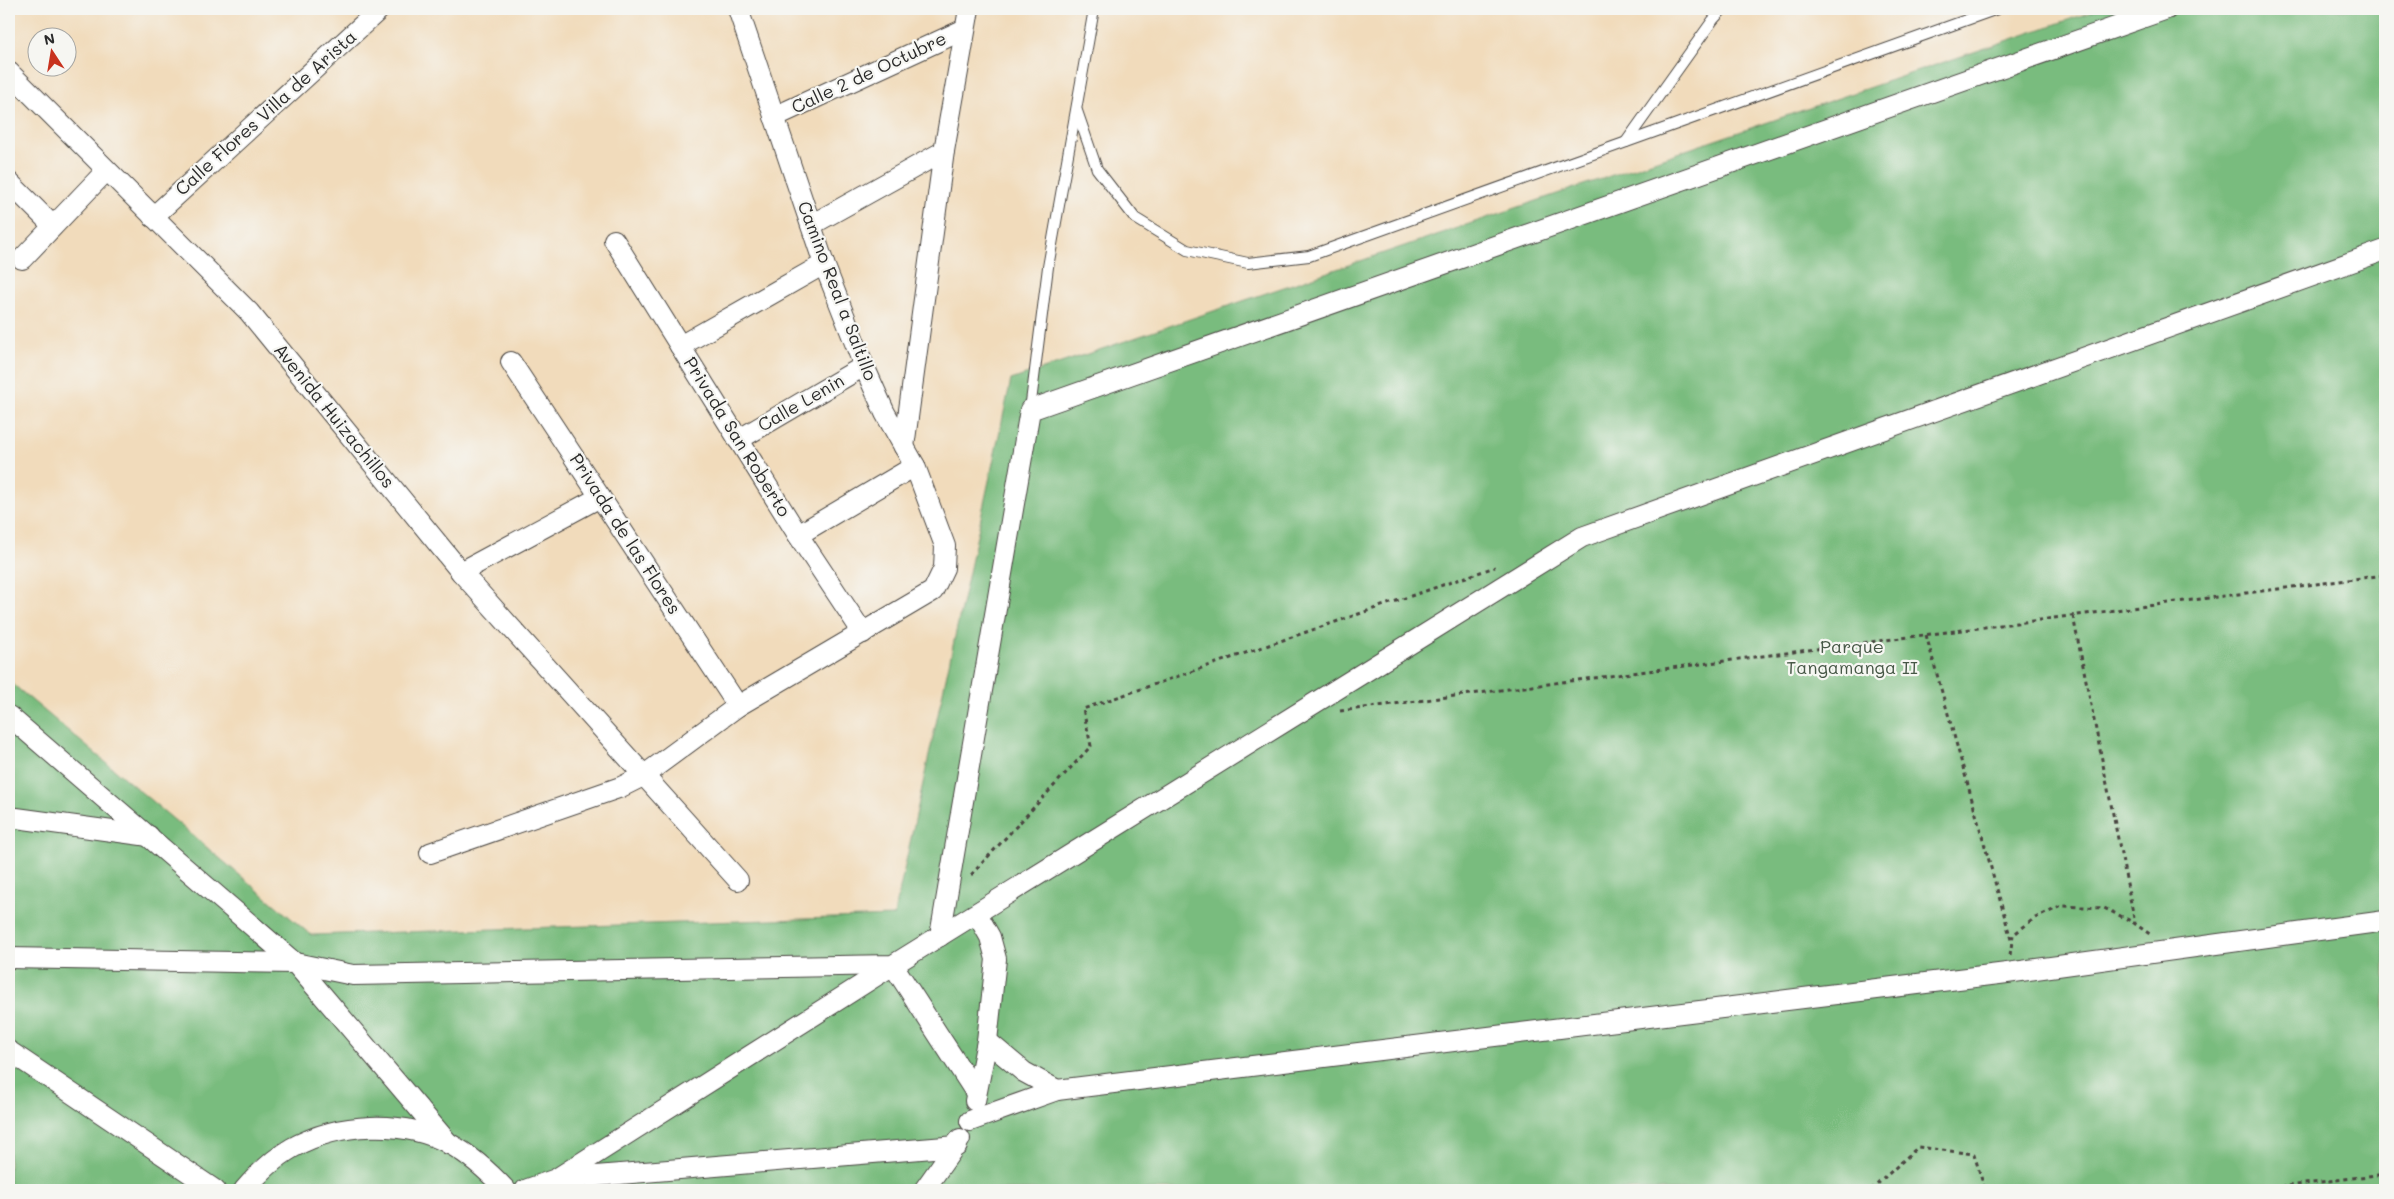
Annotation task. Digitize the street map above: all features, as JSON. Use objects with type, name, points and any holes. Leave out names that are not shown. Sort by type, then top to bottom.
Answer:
[{"type":"street","name":"Calle Flores Villa de Arista","points":[[153,217],[380,9]]},
{"type":"street","name":"Camino Real a Saltillo","points":[[738,9],[824,264],[864,366],[914,466],[945,546],[944,568],[933,591],[863,633]]},
{"type":"street","points":[[904,447],[944,151],[969,9]]},
{"type":"street","points":[[940,936],[1030,410],[2167,9]]},
{"type":"street","name":"Calle 2 de Octubre","points":[[774,117],[965,29]]},
{"type":"street","name":"Avenida Huizachillos","points":[[9,72],[249,312],[462,572],[738,880]]},
{"type":"street","points":[[811,225],[944,151]]},
{"type":"street","points":[[22,259],[106,171]]},
{"type":"street","points":[[9,182],[53,226]]},
{"type":"street","name":"Privada San Roberto","points":[[614,240],[798,535],[863,633]]},
{"type":"street","points":[[525,1190],[556,1179],[893,965],[1582,537],[2385,250]]},
{"type":"street","points":[[680,346],[824,264]]},
{"type":"street","name":"Privada de las Flores","points":[[511,362],[738,706]]},
{"type":"street","name":"Calle Lenin","points":[[738,440],[864,366]]},
{"type":"street","points":[[798,535],[914,466]]},
{"type":"street","points":[[462,572],[600,497]]},
{"type":"street","points":[[430,853],[602,794],[643,776],[738,706],[863,633]]},
{"type":"street","points":[[9,716],[295,963],[449,1144]]},
{"type":"street","points":[[9,817],[149,836]]},
{"type":"street","points":[[924,1190],[956,1146],[970,1121],[987,1041],[996,959],[990,937],[977,914]]},
{"type":"street","points":[[970,1121],[1057,1090],[2007,973],[2385,921]]},
{"type":"street","points":[[9,958],[295,963],[353,975],[893,965]]},
{"type":"street","points":[[893,965],[976,1093]]},
{"type":"street","points":[[987,1041],[1024,1072],[1057,1090]]},
{"type":"street","points":[[9,1051],[215,1190]]},
{"type":"street","points":[[244,1190],[260,1172],[292,1148],[330,1132],[370,1126],[411,1130],[449,1144],[483,1166],[506,1190]]},
{"type":"street","points":[[556,1179],[956,1146]]},
{"type":"lane","points":[[1030,410],[1048,267],[1094,9]]},
{"type":"lane","points":[[1626,142],[1712,20],[1724,9]]},
{"type":"lane","points":[[1077,111],[1097,169],[1135,218],[1187,250],[1248,264],[1309,256],[1996,9]]},
{"type":"path","points":[[946,901],[1091,746],[1083,709],[1497,566]]},
{"type":"path","points":[[1332,712],[2385,575]]},
{"type":"path","points":[[2073,616],[2135,923]]},
{"type":"path","points":[[1926,635],[2012,943]]},
{"type":"path","points":[[2007,973],[2014,935],[2035,918],[2062,906],[2104,908],[2135,923],[2174,950]]},
{"type":"path","points":[[1872,1190],[1918,1147],[1974,1154],[1985,1190]]},
{"type":"path","points":[[2257,1190],[2385,1174]]},
{"type":"green space","name":"Parque Tangamanga II","points":[[2100,9],[2385,9],[2385,1190],[9,1190],[9,681],[311,935],[894,916],[1011,380]]}]
